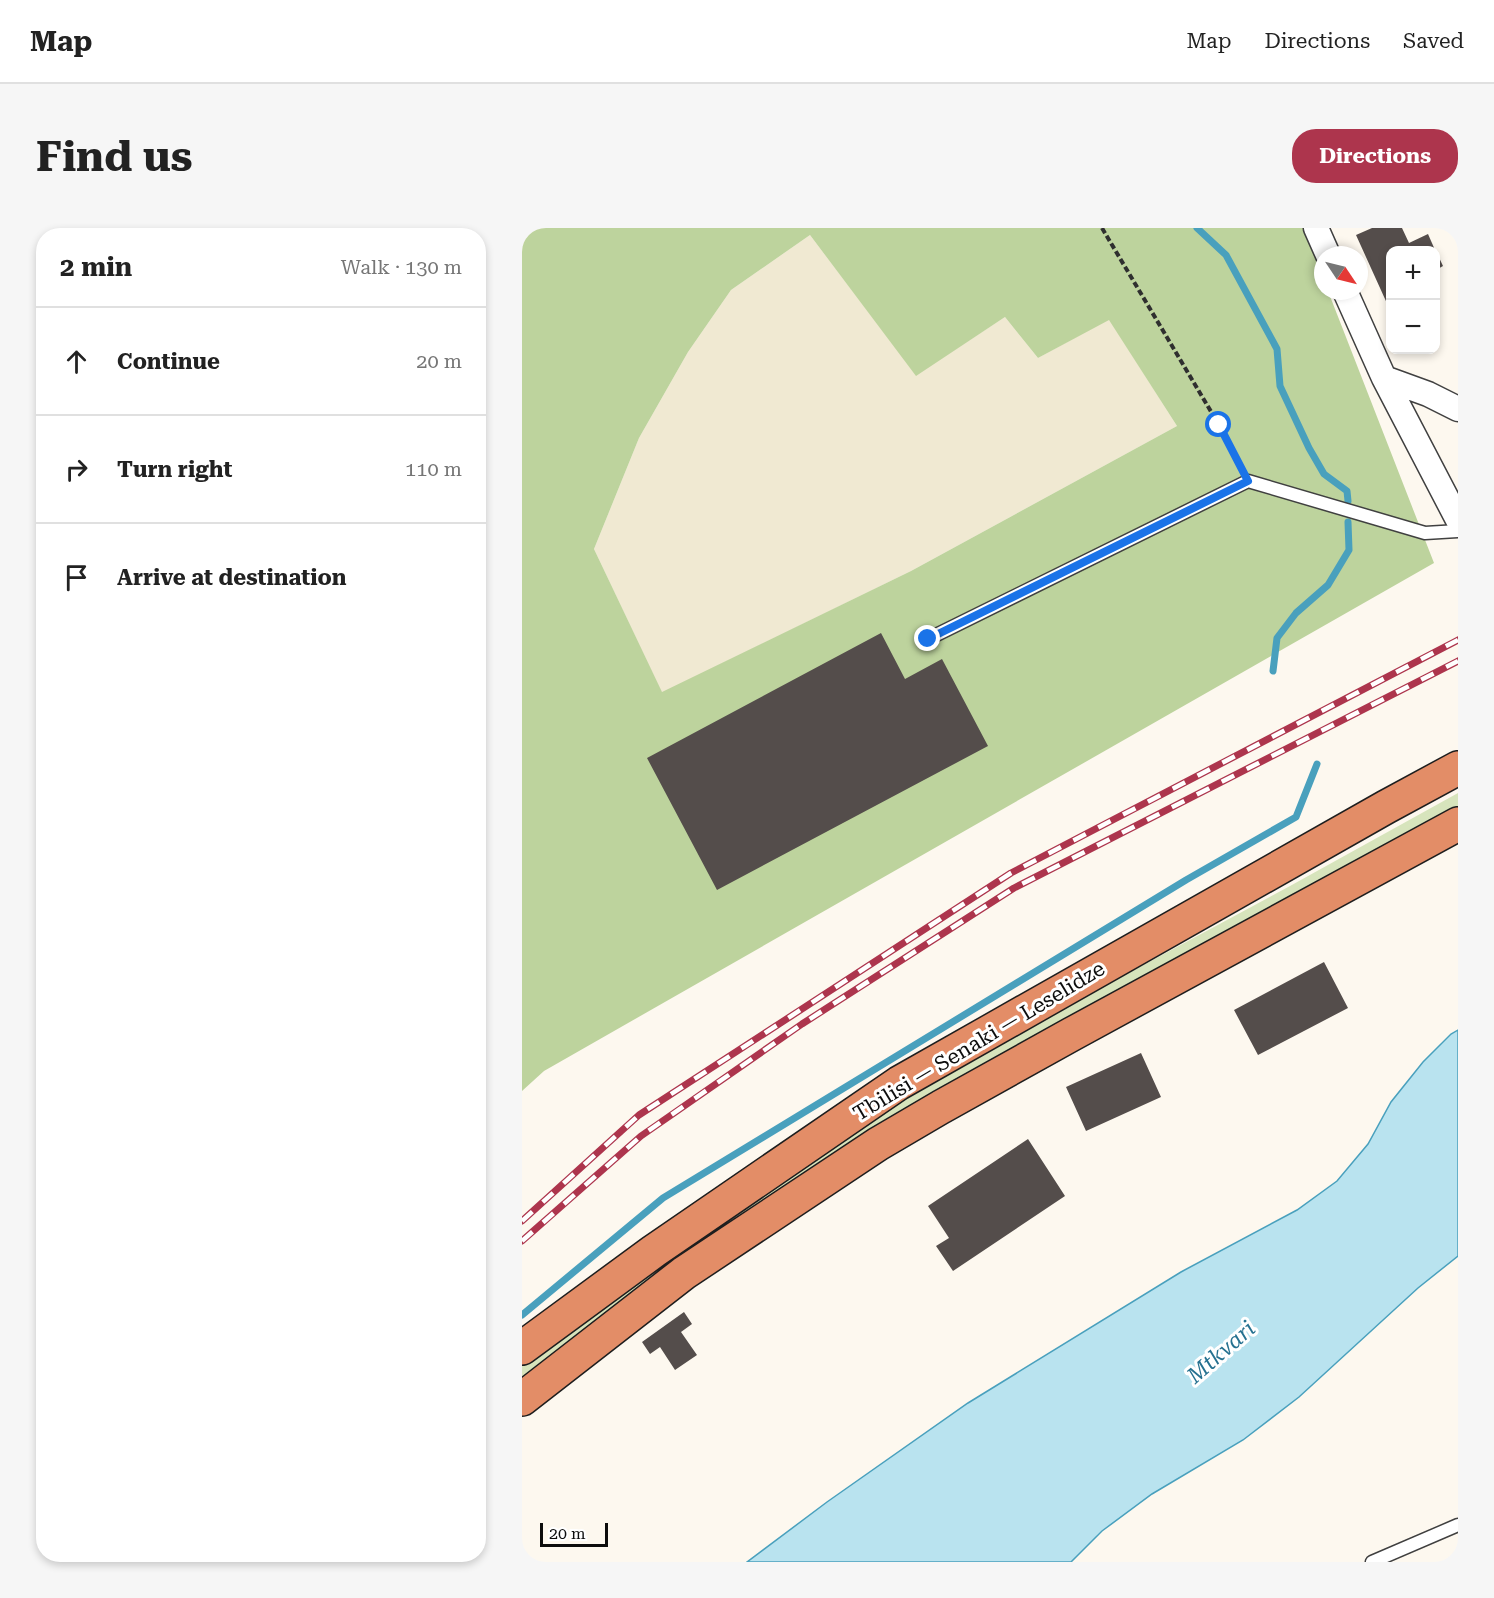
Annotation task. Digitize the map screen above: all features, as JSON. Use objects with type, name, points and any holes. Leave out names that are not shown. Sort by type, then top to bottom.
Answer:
[{"type":"highway","points":[[1386,807],[1415,769],[1458,744]]},
{"type":"highway","name":"Tbilisi — Senaki — Leselidze","points":[[522,1348],[654,1251],[899,1083],[1458,768]]},
{"type":"highway","name":"Tbilisi — Senaki — Leselidze","points":[[522,1399],[684,1273],[878,1144],[1072,1034],[1458,824]]},
{"type":"street","points":[[1316,228],[1325,246]]},
{"type":"street","points":[[1349,300],[1384,378],[1458,520]]},
{"type":"street","points":[[1384,378],[1428,394],[1458,409]]},
{"type":"lane","points":[[928,639],[1248,481],[1425,533],[1458,531]]},
{"type":"lane","points":[[1371,1562],[1458,1525]]},
{"type":"path","points":[[1102,228],[1219,425],[1248,481]]},
{"type":"shaded area","points":[[810,235],[916,375],[1005,317],[1038,358],[1109,319],[1177,426],[911,571],[662,693],[594,549],[639,438],[688,352],[731,290]]},
{"type":"green space","points":[[522,228],[1304,228],[1314,254],[1314,300],[1332,300],[1434,563],[544,1071],[522,1091]],"holes":[[[810,235],[916,376],[1005,317],[1038,358],[1109,320],[1177,426],[911,571],[662,692],[594,549],[639,438],[688,352],[731,290]]]},
{"type":"green space","points":[[1458,793],[1458,812],[1297,898],[522,1382],[522,1365],[621,1287],[930,1080]]},
{"type":"water","name":"Mtkvari","points":[[1458,1030],[1458,1256],[1418,1288],[1299,1397],[1243,1440],[1152,1494],[1102,1531],[1071,1562],[747,1562],[827,1502],[968,1403],[1181,1272],[1297,1210],[1337,1181],[1368,1144],[1391,1102],[1423,1062]]},
{"type":"building","points":[[1372,228],[1402,228],[1409,243],[1428,234],[1433,246],[1386,246],[1386,301],[1368,261],[1368,246],[1361,246],[1356,235]]},
{"type":"building","points":[[1450,228],[1458,228],[1458,239]]},
{"type":"building","points":[[881,633],[905,679],[942,659],[988,746],[717,890],[647,758]]},
{"type":"building","points":[[1324,962],[1348,1008],[1258,1055],[1234,1010]]},
{"type":"building","points":[[1141,1053],[1161,1097],[1086,1131],[1066,1087]]},
{"type":"building","points":[[1028,1139],[1065,1196],[953,1271],[936,1246],[949,1238],[928,1206]]},
{"type":"building","points":[[684,1312],[692,1324],[681,1332],[697,1355],[675,1370],[660,1347],[650,1354],[642,1342]]},
{"type":"waterway","points":[[1197,228],[1226,255],[1277,349],[1280,386],[1309,448],[1324,474],[1347,491],[1348,501]]},
{"type":"waterway","points":[[1273,671],[1277,638],[1296,613],[1328,585],[1349,550],[1348,522]]},
{"type":"waterway","points":[[522,1315],[663,1198],[1186,880],[1296,817],[1317,764]]},
{"type":"railway","points":[[522,1221],[639,1115],[1011,873],[1458,640]]},
{"type":"railway","points":[[522,1241],[641,1136],[802,1024],[1014,888],[1458,661]]},
{"type":"route","points":[[928,639],[1248,481],[1219,425]]}]
